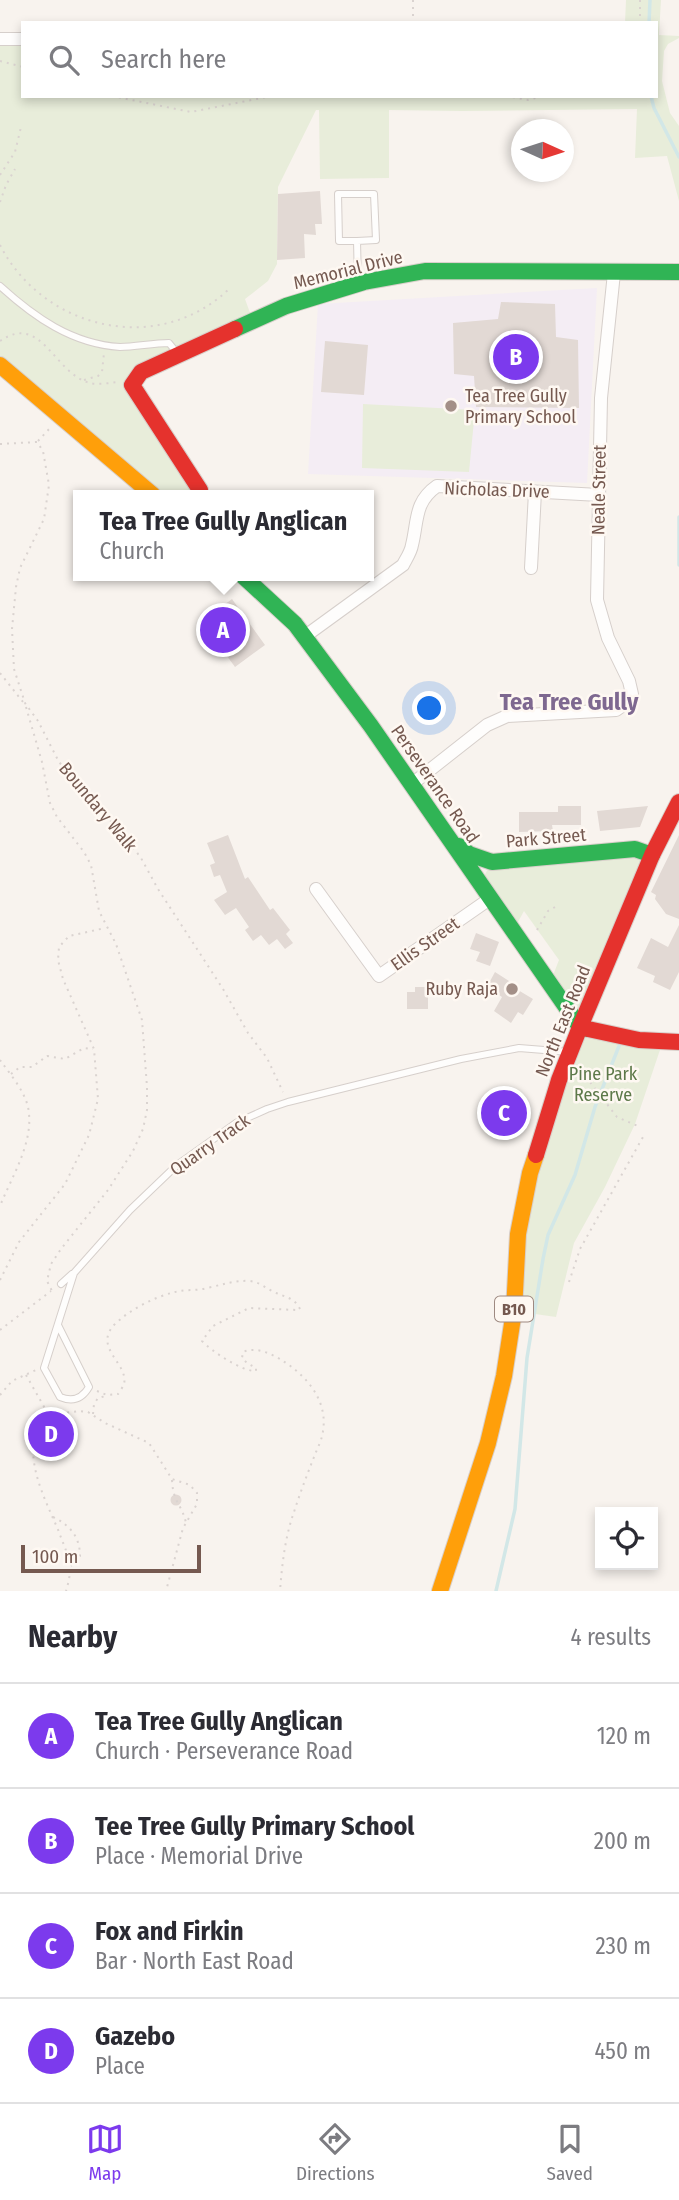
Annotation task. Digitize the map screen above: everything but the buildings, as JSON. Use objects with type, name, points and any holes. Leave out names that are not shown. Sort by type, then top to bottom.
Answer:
[{"type":"street","points":[[0,39],[21,39]]},
{"type":"street","name":"Memorial Drive","points":[[137,379],[177,355],[286,306],[358,284],[425,271],[679,272]]},
{"type":"street","name":"Neale Street","points":[[412,784],[488,725],[508,716],[616,710],[629,701],[632,694],[629,681],[608,638],[597,600],[601,398],[614,273]]},
{"type":"street","points":[[0,365],[147,490]]},
{"type":"street","points":[[137,379],[200,490]]},
{"type":"street","name":"Nicholas Drive","points":[[304,637],[403,565],[412,548],[419,507],[427,493],[437,486],[599,495]]},
{"type":"street","points":[[531,568],[535,492]]},
{"type":"street","name":"Perseverance Road","points":[[248,581],[295,624],[372,726],[580,1027]]},
{"type":"street","name":"North East Road","points":[[440,1591],[488,1443],[508,1351],[514,1311],[518,1234],[530,1172],[567,1059],[652,855],[679,802]]},
{"type":"street","name":"Park Street","points":[[449,838],[468,854],[492,862],[635,849],[652,855]]},
{"type":"street","points":[[480,883],[483,872],[492,862]]},
{"type":"street","name":"Ellis Street","points":[[316,890],[379,976],[491,898]]},
{"type":"street","points":[[580,1027],[639,1040],[679,1042]]},
{"type":"lane","points":[[338,194],[374,194],[376,240],[357,241],[339,241],[338,194]]},
{"type":"lane","points":[[357,241],[358,284]]},
{"type":"lane","points":[[0,286],[57,330],[120,347],[169,343],[177,355]]},
{"type":"lane","name":"Quarry Track","points":[[89,1387],[86,1393],[74,1400],[60,1397],[44,1368],[74,1273],[130,1210],[177,1166],[236,1123],[288,1102],[461,1059],[519,1048],[567,1059]]},
{"type":"lane","points":[[61,1284],[74,1273]]},
{"type":"lane","points":[[58,1325],[89,1387]]},
{"type":"path","points":[[413,0],[414,21]]},
{"type":"path","points":[[640,0],[640,21]]},
{"type":"path","points":[[0,61],[21,66]]},
{"type":"path","points":[[122,98],[191,112],[262,98]]},
{"type":"path","points":[[517,98],[536,98]]},
{"type":"path","points":[[0,175],[15,152],[21,127]]},
{"type":"path","points":[[0,202],[15,169]]},
{"type":"path","points":[[0,245],[21,274],[45,296],[71,314],[110,325],[146,328],[184,318],[216,301],[231,287]]},
{"type":"path","points":[[0,341],[8,335],[28,332],[46,345],[62,365],[82,380],[93,384],[137,379]]},
{"type":"path","points":[[82,380],[103,372],[104,344]]},
{"type":"path","points":[[0,443],[37,442],[60,416]]},
{"type":"path","name":"Boundary Walk","points":[[37,442],[43,451],[49,485],[44,519],[20,569],[12,629],[14,669],[25,704],[38,721],[59,762],[141,858],[248,1033],[267,1058],[288,1102]]},
{"type":"path","points":[[0,673],[25,704],[42,762],[50,803],[91,865],[95,897],[106,928],[116,944],[142,1020],[147,1087],[143,1129],[133,1151],[108,1190],[51,1264],[47,1281],[52,1291],[0,1330]]},
{"type":"path","points":[[537,930],[548,911],[555,907]]},
{"type":"path","points":[[0,1280],[19,1242],[65,1184],[89,1135],[97,1099],[94,1049],[63,979],[58,960],[59,947],[69,936],[106,928]]},
{"type":"path","points":[[10,1074],[20,1067],[32,1067],[47,1056],[65,1059],[83,1048],[94,1049]]},
{"type":"path","points":[[567,1059],[590,1082],[617,1117],[640,1127]]},
{"type":"path","points":[[0,1060],[28,1106],[29,1128],[18,1166],[0,1206]]},
{"type":"path","points":[[569,1282],[584,1240],[643,1137]]},
{"type":"path","points":[[93,1415],[94,1404],[98,1398],[118,1394],[124,1385],[123,1374],[109,1349],[107,1341],[110,1332],[114,1325],[156,1298],[177,1291],[251,1281],[291,1298],[299,1305],[300,1309],[297,1310],[249,1308],[213,1326],[202,1341],[235,1365],[249,1371],[256,1371],[256,1368],[242,1358],[243,1352],[249,1349],[274,1355],[297,1370],[316,1393],[323,1432],[292,1515],[280,1591]]},
{"type":"path","points":[[0,1395],[12,1381],[26,1375],[47,1412]]},
{"type":"path","points":[[89,1387],[107,1395]]},
{"type":"path","points":[[66,1591],[70,1567],[36,1471],[32,1444],[40,1417],[47,1412],[88,1412],[105,1423],[149,1443],[172,1479],[174,1499],[184,1514],[186,1524]]},
{"type":"path","points":[[166,1591],[177,1545],[197,1504],[197,1493],[190,1485],[172,1479]]},
{"type":"path","points":[[52,1517],[69,1527],[79,1544],[80,1556],[70,1567]]},
{"type":"shaded area","name":"Tea Tree Gully Primary School","points":[[597,288],[587,483],[308,474],[318,304]]},
{"type":"green space","points":[[626,0],[661,0],[659,35],[679,36],[668,44],[664,51],[662,81],[670,113],[679,126],[679,201],[667,156],[635,158],[637,109],[389,110],[389,178],[320,179],[319,110],[316,110],[278,187],[277,264],[268,281],[245,299],[253,321],[132,385],[196,490],[147,490],[0,361],[0,39],[21,39],[21,98],[658,98],[658,21],[625,21]]},
{"type":"green space","points":[[363,404],[475,410],[469,472],[362,468]]},
{"type":"green space","name":"Pine Park Reserve","points":[[652,855],[580,1026],[663,1041],[635,1124],[574,1243],[556,1317],[514,1311],[518,1234],[580,1027],[550,983],[559,960],[524,911],[513,931],[480,883],[492,862]]},
{"type":"waterway","points":[[649,21],[650,0]]},
{"type":"waterway","points":[[652,98],[679,157]]},
{"type":"waterway","points":[[679,517],[679,565]]},
{"type":"waterway","points":[[496,1591],[515,1509],[527,1358],[548,1235],[575,1175],[595,1107],[619,1046]]},
{"type":"traffic: fast","points":[[235,329],[286,306],[364,282],[425,271],[679,272]]},
{"type":"traffic: fast","points":[[248,581],[295,624],[371,726],[580,1027],[588,1029]]},
{"type":"traffic: fast","points":[[459,846],[469,854],[492,862],[635,849],[652,855]]},
{"type":"traffic: slow","points":[[0,365],[147,490]]},
{"type":"traffic: slow","points":[[440,1591],[488,1443],[504,1376],[514,1311],[518,1234],[536,1155]]},
{"type":"traffic: jam","points":[[200,490],[132,385],[141,372],[235,329]]},
{"type":"traffic: jam","points":[[536,1155],[559,1080],[580,1027],[652,855],[679,802]]},
{"type":"traffic: jam","points":[[588,1029],[639,1040],[679,1042]]},
{"type":"place","name":"Tee Tree Gully Primary School","points":[[516,357]]},
{"type":"place","name":"Tea Tree Gully Primary School","points":[[451,406]]},
{"type":"place","name":"Tea Tree Gully Anglican","points":[[223,630]]},
{"type":"place","name":"Ruby Raja","points":[[512,989]]},
{"type":"place","name":"Fox and Firkin","points":[[504,1113]]},
{"type":"place","name":"Gazebo","points":[[51,1434]]},
{"type":"district","name":"Tea Tree Gully","points":[[569,702]]}]
